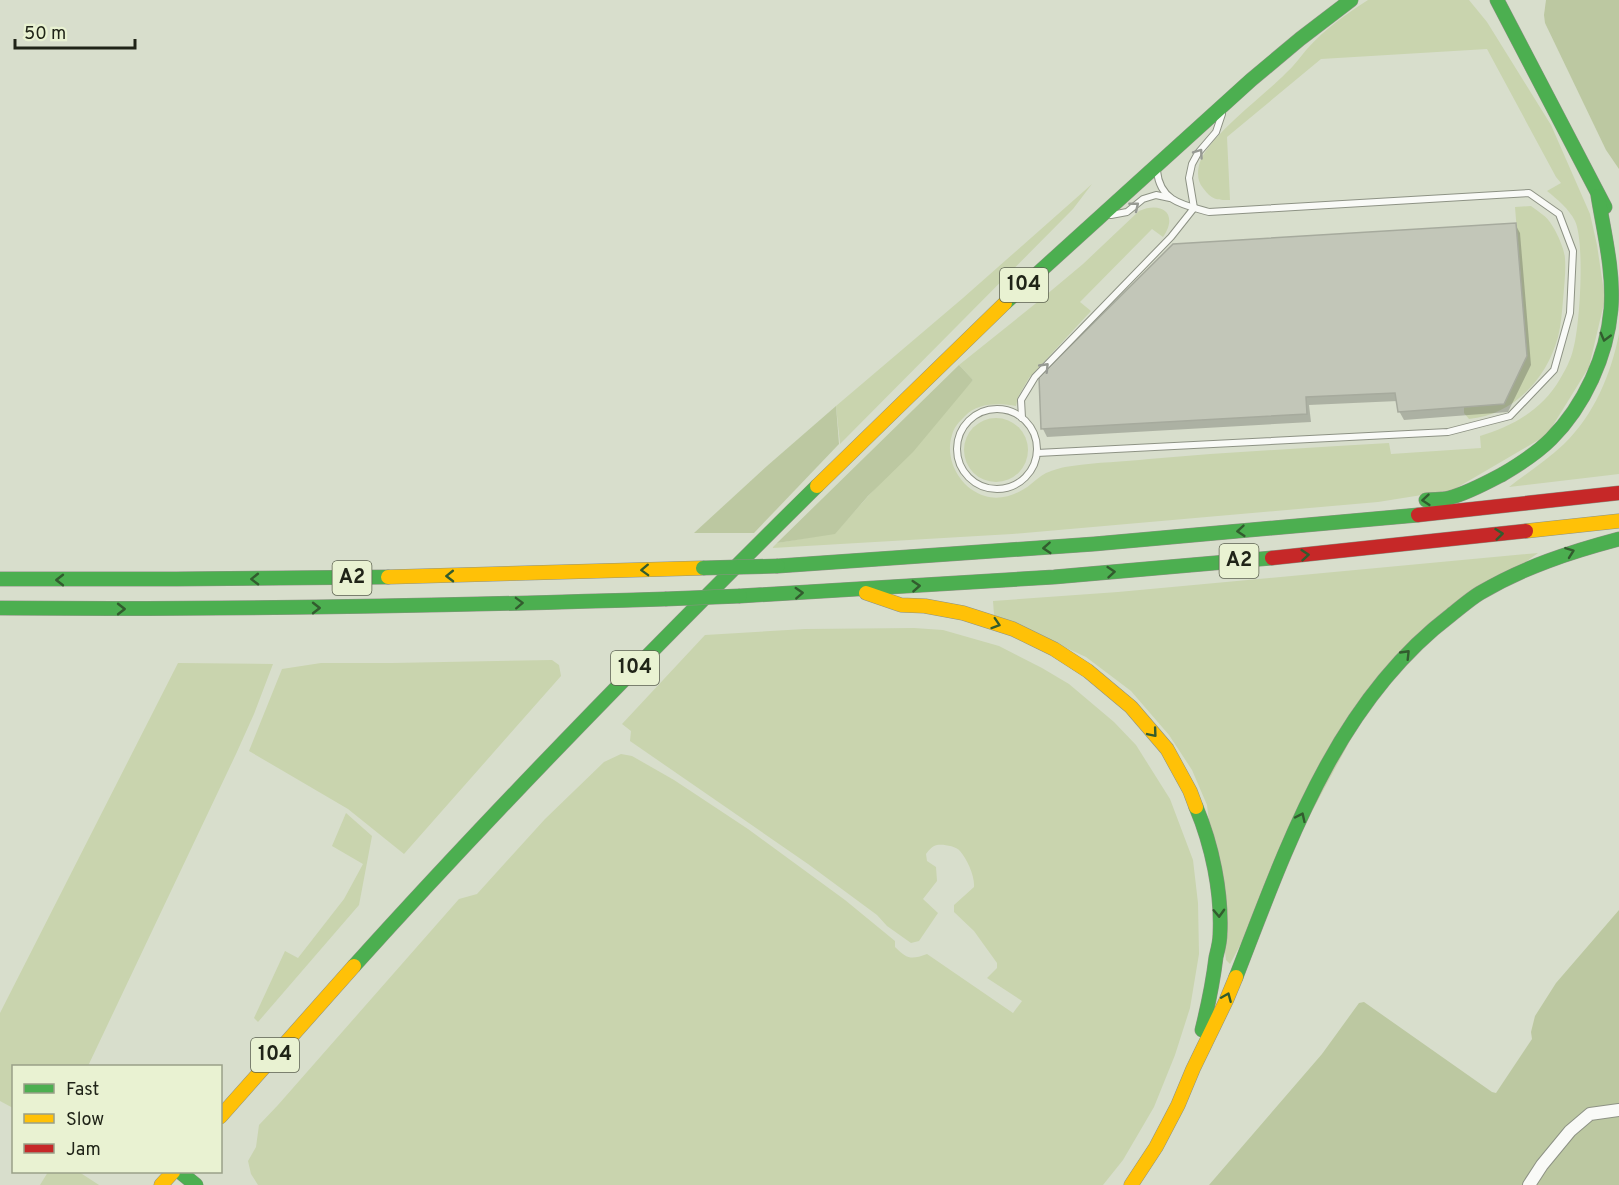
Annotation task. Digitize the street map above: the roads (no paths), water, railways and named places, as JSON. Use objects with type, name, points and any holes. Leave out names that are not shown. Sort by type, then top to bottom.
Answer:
[{"type":"main road","name":"104","points":[[222,1115],[396,919],[660,642],[815,487],[951,354],[1099,216],[1311,28],[1338,0]]},
{"type":"main road","name":"104","points":[[1311,28],[1351,0]]},
{"type":"main road","points":[[1482,0],[1517,41]]},
{"type":"main road","points":[[1497,0],[1598,196],[1619,228]]},
{"type":"main road","points":[[1362,520],[1405,502],[1449,498],[1490,481],[1535,452],[1558,432],[1580,401],[1592,378],[1609,324],[1611,294],[1608,252],[1598,196]]},
{"type":"main road","name":"A2","points":[[0,579],[128,580],[467,576],[778,566],[1092,545],[1529,504],[1619,493]]},
{"type":"main road","name":"A2","points":[[0,608],[398,607],[665,599],[858,590],[1099,573],[1366,549],[1619,521]]},
{"type":"main road","points":[[1131,1185],[1156,1147],[1178,1105],[1226,1001],[1295,829],[1318,780],[1349,727],[1384,678],[1427,633],[1478,594],[1528,568],[1576,549],[1619,539]]},
{"type":"main road","points":[[858,590],[901,605],[925,606],[963,613],[1013,629],[1054,649],[1088,671],[1131,707],[1167,749],[1190,791],[1204,826],[1218,894],[1220,934],[1211,993],[1193,1069]]},
{"type":"main road","points":[[170,1178],[196,1185]]},
{"type":"street","points":[[1529,1185],[1570,1131],[1590,1114],[1619,1110]]},
{"type":"lane","points":[[1022,418],[1020,400],[1035,377],[1171,237],[1194,208],[1189,178],[1192,164],[1216,132],[1226,101]]},
{"type":"lane","points":[[1156,165],[1160,184],[1170,198]]},
{"type":"lane","points":[[1037,453],[1448,432],[1510,416],[1554,370],[1570,313],[1572,251],[1559,214],[1529,193],[1209,212],[1181,205],[1170,198],[1156,195],[1143,199],[1127,212],[1099,216]]},
{"type":"lane","points":[[996,409],[1010,411],[1022,418],[1036,440],[1037,453],[1033,466],[1016,484],[1004,489],[991,489],[978,485],[968,477],[957,454],[958,441],[963,428],[971,418],[996,409]]}]
